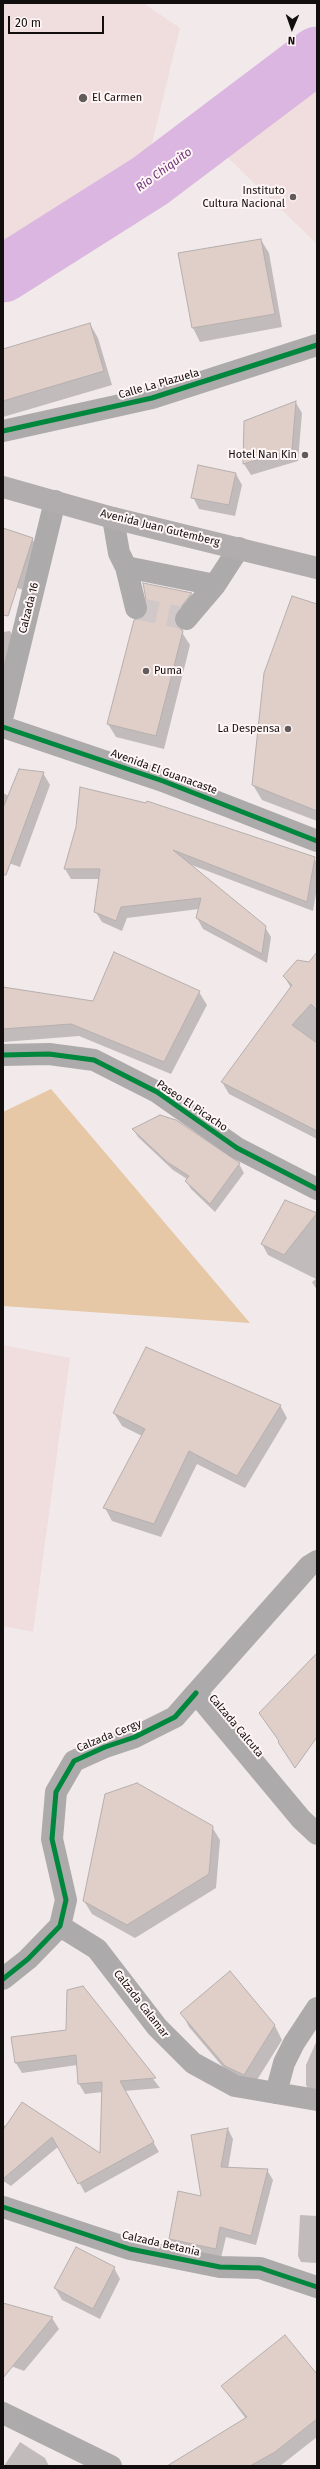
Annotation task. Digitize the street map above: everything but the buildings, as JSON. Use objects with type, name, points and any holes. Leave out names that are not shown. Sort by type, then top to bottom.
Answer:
[{"type":"main road","name":"Avenida Juan Gutemberg","points":[[3,487],[113,518],[317,568]]},
{"type":"street","name":"Calle La Plazuela","points":[[3,431],[152,398],[317,344]]},
{"type":"street","name":"Calzada 16","points":[[3,715],[55,501]]},
{"type":"street","points":[[113,518],[119,553],[126,567],[136,608]]},
{"type":"street","points":[[186,619],[215,585],[239,548]]},
{"type":"street","points":[[126,567],[215,585]]},
{"type":"street","name":"Avenida El Guanacaste","points":[[3,727],[163,781],[317,842]]},
{"type":"street","name":"Paseo El Picacho","points":[[3,1055],[49,1054],[94,1060],[157,1092],[237,1148],[317,1189]]},
{"type":"street","name":"Calzada Calcuta","points":[[317,1561],[309,1566],[196,1693],[301,1819],[317,1834]]},
{"type":"street","name":"Calzada Cergy","points":[[60,1926],[66,1900],[52,1839],[56,1792],[74,1761],[105,1747],[135,1737],[175,1717],[196,1693]]},
{"type":"street","points":[[3,1979],[28,1959],[60,1926]]},
{"type":"street","name":"Calzada Calamar","points":[[60,1926],[97,1949],[157,2026],[192,2063],[235,2086],[317,2100]]},
{"type":"street","points":[[276,2093],[284,2063],[294,2044],[317,2008]]},
{"type":"street","name":"Calzada Betania","points":[[3,2207],[130,2249],[220,2267],[260,2268],[317,2287]]},
{"type":"street","points":[[3,2413],[111,2466]]},
{"type":"shaded area","name":"El Carmen","points":[[3,3],[143,3],[180,28],[146,169],[3,257]]},
{"type":"shaded area","name":"Instituto Cultura Nacional","points":[[317,87],[317,244],[221,151]]},
{"type":"shaded area","points":[[51,1089],[250,1323],[3,1306],[3,1112]]},
{"type":"shaded area","points":[[3,1345],[70,1358],[33,1632],[3,1626]]},
{"type":"waterway","name":"Río Chiquito","points":[[3,274],[150,181],[317,55]]},
{"type":"tunnel","points":[[136,608],[186,619]]},
{"type":"cycle path","points":[[3,431],[152,398],[317,345]]},
{"type":"cycle path","points":[[3,727],[163,781],[317,841]]},
{"type":"cycle path","points":[[3,1055],[49,1054],[94,1060],[157,1092],[237,1148],[317,1189]]},
{"type":"cycle path","points":[[3,1979],[28,1959],[60,1926],[66,1900],[52,1839],[56,1792],[74,1761],[105,1747],[135,1737],[175,1717],[196,1693]]},
{"type":"cycle path","points":[[3,2207],[130,2249],[220,2267],[260,2268],[317,2287]]},
{"type":"place","name":"El Carmen","points":[[83,98]]},
{"type":"place","name":"Instituto Cultura Nacional","points":[[293,197]]},
{"type":"place","name":"Hotel Nan Kin","points":[[305,455]]},
{"type":"place","name":"Puma","points":[[146,671]]},
{"type":"place","name":"La Despensa","points":[[288,729]]}]
